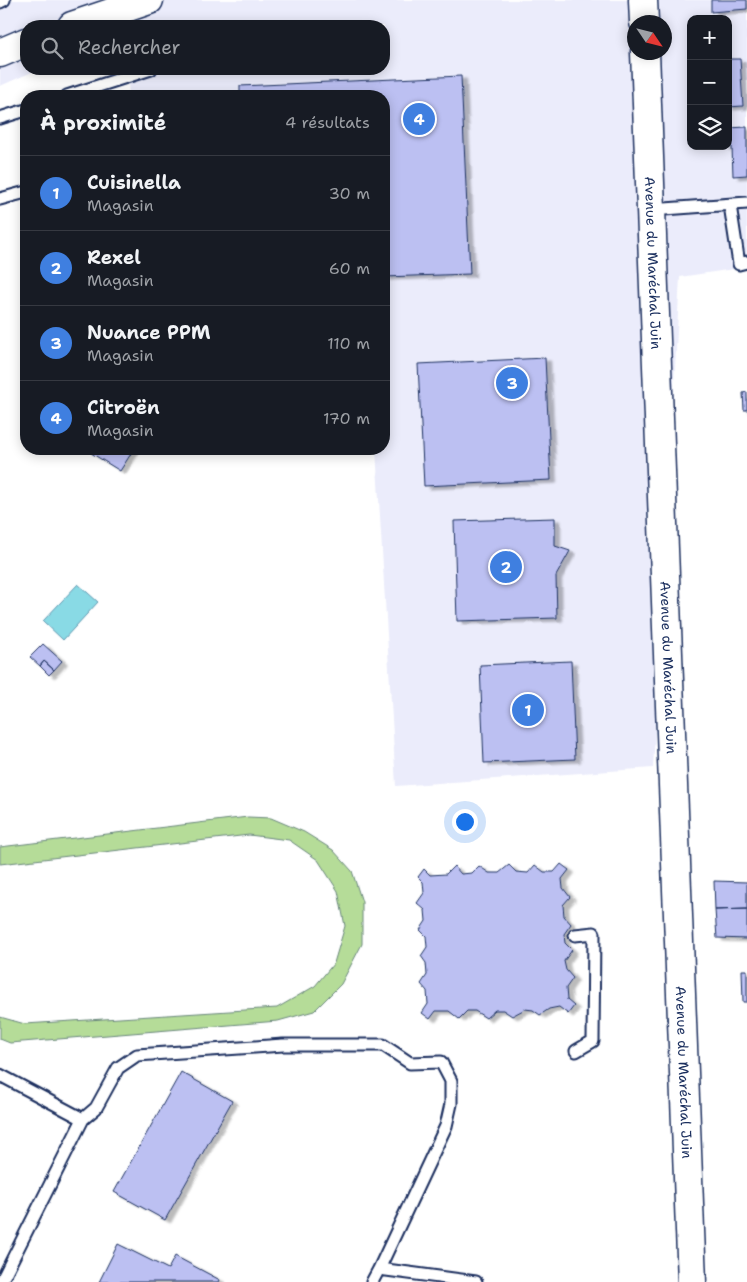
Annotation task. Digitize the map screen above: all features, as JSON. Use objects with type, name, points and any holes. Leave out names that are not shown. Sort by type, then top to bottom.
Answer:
[{"type":"main road","points":[[90,20],[150,0]]},
{"type":"main road","points":[[0,53],[20,45]]},
{"type":"main road","name":"Avenue du Maréchal Juin","points":[[645,60],[692,1282]]},
{"type":"lane","points":[[0,2],[4,0]]},
{"type":"lane","points":[[86,90],[132,75]]},
{"type":"lane","points":[[0,118],[20,112]]},
{"type":"lane","points":[[0,199],[20,194]]},
{"type":"lane","points":[[651,210],[747,203]]},
{"type":"lane","points":[[730,205],[739,264],[747,262]]},
{"type":"lane","points":[[575,935],[594,933],[593,1041],[576,1051]]},
{"type":"lane","points":[[1,1282],[82,1119],[96,1108],[118,1068],[136,1055],[283,1045],[383,1045],[410,1063],[442,1062],[451,1081],[451,1104],[446,1126],[372,1282]]},
{"type":"lane","points":[[0,1075],[82,1119]]},
{"type":"lane","points":[[379,1269],[476,1282]]},
{"type":"shaded area","points":[[0,0],[747,0],[747,267],[680,277],[653,768],[396,786],[376,455],[390,455],[390,90],[129,90],[127,75],[390,75],[390,20],[20,20],[20,75],[25,75],[0,86]]},
{"type":"green space","points":[[248,817],[271,818],[304,832],[333,850],[352,871],[362,902],[362,944],[341,984],[314,1011],[278,1021],[10,1043],[0,1039],[0,1017],[25,1024],[277,1008],[315,986],[334,963],[345,926],[338,891],[318,860],[289,840],[249,835],[0,864],[0,847]]},
{"type":"water","points":[[78,584],[98,602],[63,640],[43,621]]},
{"type":"building","points":[[711,0],[747,0],[747,9],[711,12]]},
{"type":"building","points":[[732,59],[740,59],[743,106],[732,107]]},
{"type":"building","points":[[461,76],[470,274],[390,277],[390,90],[240,90],[240,86]]},
{"type":"building","points":[[747,127],[747,175],[733,176],[732,128]]},
{"type":"building","points":[[545,358],[551,480],[424,486],[418,364]]},
{"type":"building","points":[[747,392],[747,410],[744,410],[743,393]]},
{"type":"building","points":[[94,455],[130,455],[120,471]]},
{"type":"building","points":[[555,518],[555,546],[570,551],[556,576],[557,618],[457,621],[454,521]]},
{"type":"building","points":[[43,644],[62,661],[54,670],[44,661],[40,666],[30,657]]},
{"type":"building","points":[[44,661],[54,670],[49,675],[40,666]]},
{"type":"building","points":[[571,661],[575,759],[484,763],[480,665]]},
{"type":"building","points":[[561,864],[569,870],[562,879],[563,888],[570,897],[563,905],[564,916],[571,924],[564,934],[565,943],[572,950],[564,961],[566,970],[573,978],[566,988],[567,1000],[574,1006],[568,1014],[559,1007],[549,1009],[540,1015],[533,1010],[525,1009],[512,1016],[503,1010],[495,1010],[486,1018],[475,1011],[467,1011],[459,1019],[449,1011],[436,1011],[430,1019],[422,1013],[428,1004],[427,991],[421,984],[427,975],[426,963],[421,956],[427,947],[426,936],[420,930],[426,921],[425,910],[417,903],[424,893],[423,882],[418,877],[424,869],[430,875],[446,874],[454,866],[461,874],[472,873],[479,866],[489,873],[499,873],[509,865],[516,872],[528,873],[535,865],[544,872],[554,872]]},
{"type":"building","points":[[714,881],[747,882],[747,909],[715,910]]},
{"type":"building","points":[[747,909],[747,939],[717,938],[715,910]]},
{"type":"building","points":[[742,970],[747,970],[747,1002],[743,1002]]},
{"type":"building","points":[[181,1072],[232,1101],[165,1220],[114,1192]]},
{"type":"building","points":[[118,1244],[168,1269],[175,1256],[220,1280],[219,1282],[99,1282]]},
{"type":"place","name":"Citroën","points":[[419,119]]},
{"type":"place","name":"Nuance PPM","points":[[512,383]]},
{"type":"place","name":"Rexel","points":[[506,567]]},
{"type":"place","name":"Cuisinella","points":[[528,710]]}]
